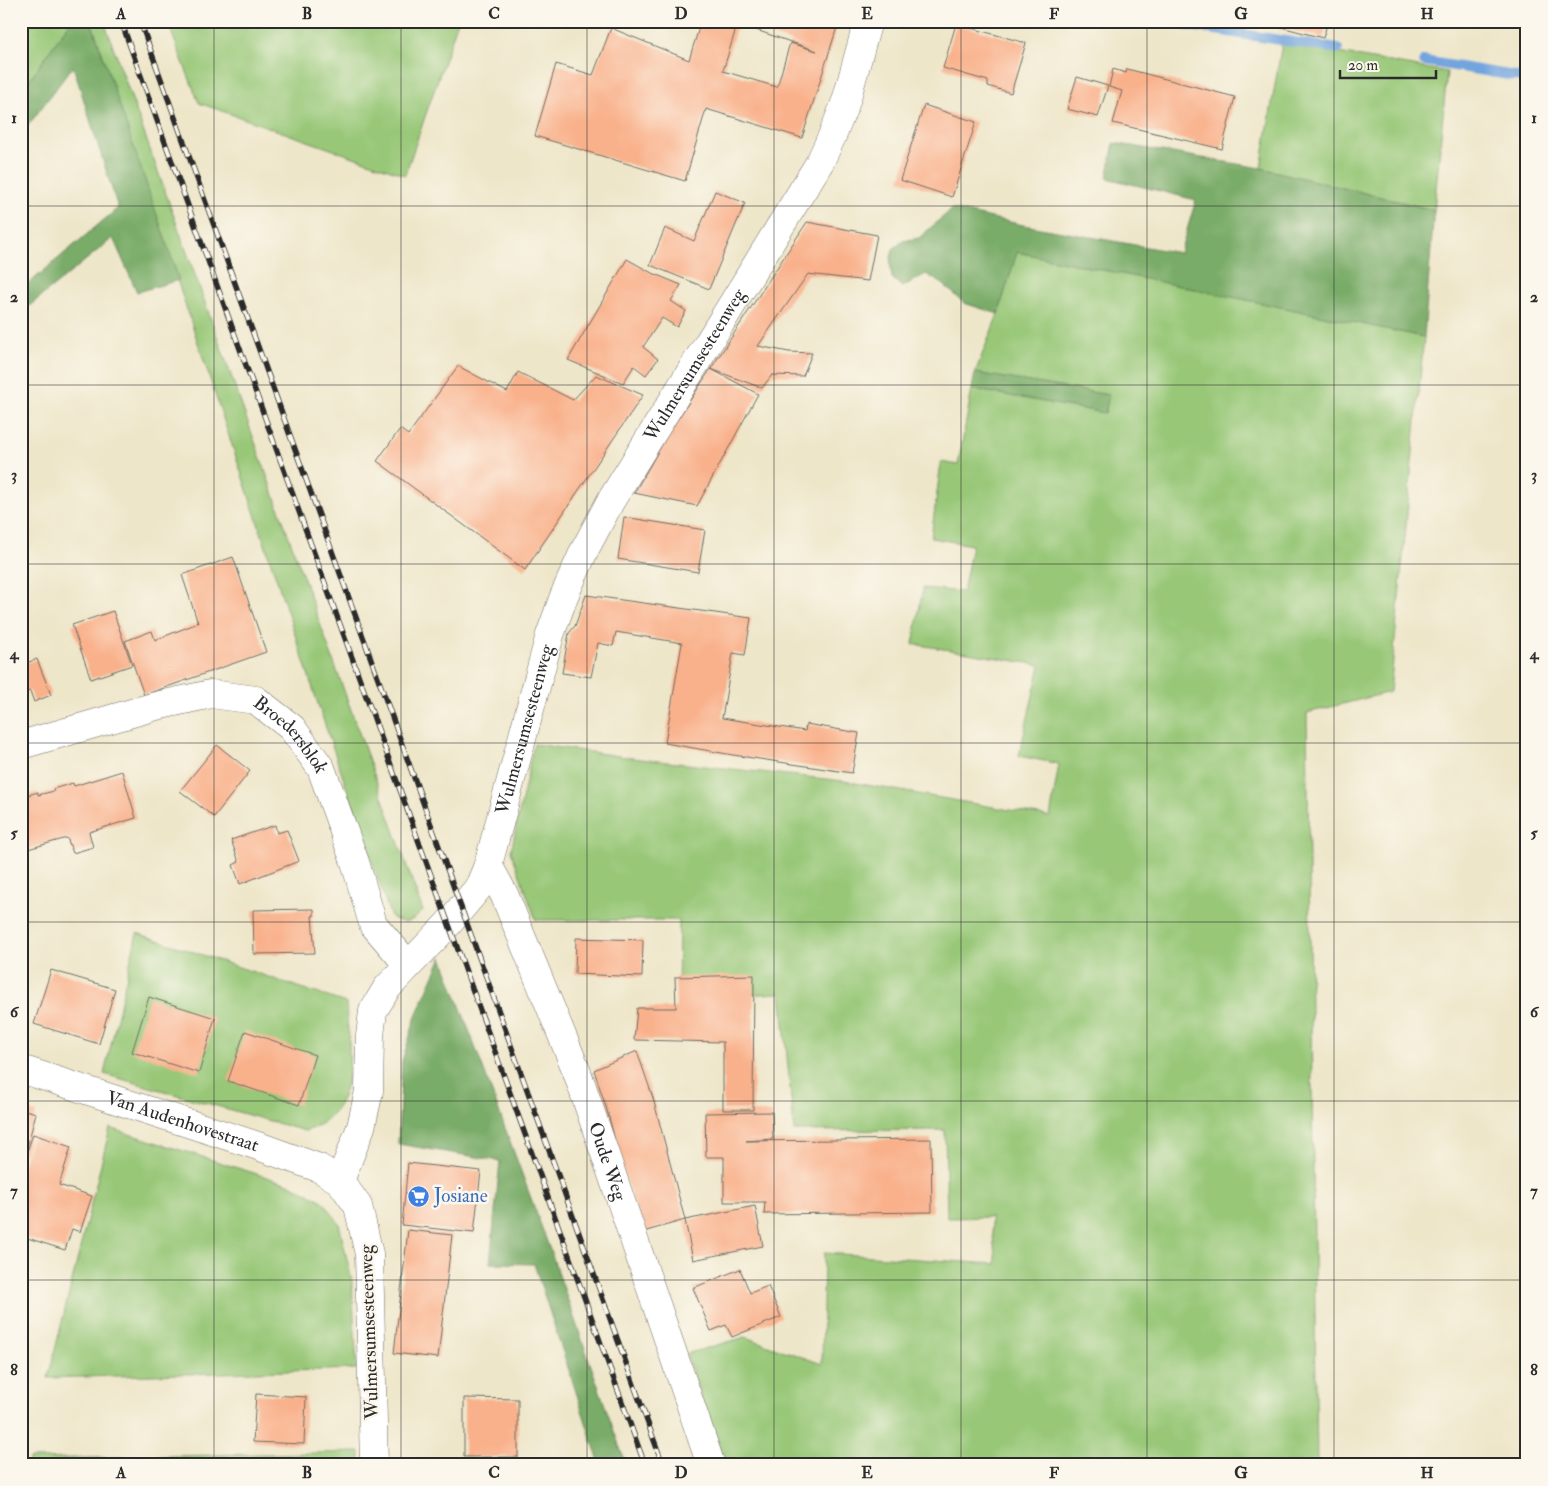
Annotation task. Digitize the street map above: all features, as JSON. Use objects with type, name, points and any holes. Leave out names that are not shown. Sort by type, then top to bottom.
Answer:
[{"type":"street","name":"Wulmersumsesteenweg","points":[[374,1465],[369,1254],[358,1206],[340,1181],[361,1127],[369,1092],[370,1036],[373,1011],[387,988],[448,924],[479,887],[488,865],[550,635],[576,569],[610,502],[820,162],[846,101],[868,21]]},
{"type":"street","name":"Broedersblok","points":[[21,745],[156,706],[211,694],[256,700],[292,728],[321,768],[355,862],[373,924],[408,965]]},
{"type":"street","name":"Oude Weg","points":[[488,865],[504,894],[577,1072],[711,1465]]},
{"type":"street","name":"Van Audenhovestraat","points":[[21,1069],[258,1146],[319,1168],[340,1181]]},
{"type":"green space","points":[[21,21],[71,21],[21,92]]},
{"type":"green space","points":[[71,21],[91,21],[179,280],[137,292],[113,238],[28,307],[21,296],[21,290],[118,208],[73,66],[21,135],[21,92]]},
{"type":"green space","points":[[91,21],[104,21],[423,911],[408,922],[391,917],[325,725]]},
{"type":"green space","points":[[167,21],[458,21],[405,175],[199,103]]},
{"type":"green space","points":[[1282,43],[1447,72],[1434,210],[1261,168]]},
{"type":"green space","points":[[1114,143],[1261,168],[1434,210],[1424,337],[1017,252],[998,314],[964,303],[943,284],[926,274],[902,287],[892,278],[890,263],[893,249],[903,241],[919,238],[952,209],[1023,225],[1180,253],[1196,200],[1107,178]]},
{"type":"green space","points":[[1017,252],[1424,337],[1390,692],[1307,713],[1317,1465],[724,1465],[686,1354],[745,1337],[822,1364],[824,1253],[996,1264],[991,1217],[947,1218],[945,1130],[794,1131],[781,993],[678,998],[679,920],[536,920],[511,851],[534,744],[640,759],[844,781],[1050,817],[1059,764],[1019,756],[1040,665],[913,644],[923,588],[963,592],[972,545],[931,538],[941,462],[958,465],[972,389],[1105,413],[1108,395],[975,373],[998,314]]},
{"type":"green space","points":[[975,373],[1109,395],[1105,413],[972,389]]},
{"type":"green space","points":[[137,933],[346,1003],[349,1068],[347,1084],[342,1099],[334,1112],[314,1128],[305,1131],[104,1074]]},
{"type":"green space","points":[[442,957],[553,1258],[626,1465],[600,1465],[534,1264],[490,1263],[500,1161],[398,1144],[402,1061],[417,1013]]},
{"type":"green space","points":[[110,1128],[292,1185],[323,1201],[339,1223],[352,1282],[357,1369],[48,1378]]},
{"type":"green space","points":[[360,1452],[360,1465],[28,1465],[29,1459]]},
{"type":"building","points":[[701,21],[738,22],[723,71],[777,87],[790,43],[817,51],[756,30],[759,21],[839,21],[802,138],[706,109],[685,181],[535,136],[556,64],[593,75],[611,28],[689,60]]},
{"type":"building","points":[[1263,21],[1328,21],[1323,38],[1262,22]]},
{"type":"building","points":[[956,24],[1026,43],[1011,93],[988,86],[988,81],[943,68]]},
{"type":"building","points":[[1113,69],[1126,73],[1127,69],[1235,97],[1222,149],[1113,123],[1122,91],[1109,87]]},
{"type":"building","points":[[1077,77],[1108,86],[1098,117],[1067,109]]},
{"type":"building","points":[[924,105],[976,122],[952,197],[900,180]]},
{"type":"building","points":[[715,191],[745,203],[709,289],[650,265],[665,228],[694,241]]},
{"type":"building","points":[[807,222],[877,235],[868,281],[808,274],[758,346],[789,352],[812,353],[803,376],[772,375],[762,388],[711,369],[758,394],[697,506],[634,493],[670,431]]},
{"type":"building","points":[[627,259],[650,272],[681,285],[671,301],[686,311],[677,327],[662,318],[643,347],[658,359],[646,375],[634,366],[623,383],[568,360]]},
{"type":"building","points":[[458,366],[507,392],[518,372],[573,400],[596,375],[643,395],[525,570],[377,461],[400,429],[408,435]]},
{"type":"building","points":[[624,517],[705,530],[698,572],[618,559]]},
{"type":"building","points":[[233,557],[266,652],[144,695],[125,641],[152,631],[155,640],[198,623],[182,575]]},
{"type":"building","points":[[586,595],[751,618],[745,655],[733,653],[722,718],[805,731],[806,724],[859,733],[852,773],[665,743],[682,643],[616,632],[613,646],[598,643],[591,677],[562,673],[569,633],[575,626]]},
{"type":"building","points":[[113,611],[132,665],[91,679],[72,625]]},
{"type":"building","points":[[37,659],[51,695],[34,702],[30,691],[21,694],[21,665]]},
{"type":"building","points":[[217,745],[250,771],[214,817],[180,791]]},
{"type":"building","points":[[122,771],[136,818],[89,832],[93,847],[73,853],[67,838],[28,849],[21,823],[21,797],[38,792],[38,795],[54,791],[53,789],[73,783],[74,786]]},
{"type":"building","points":[[275,825],[277,833],[287,830],[299,861],[240,884],[233,865],[239,862],[231,840]]},
{"type":"building","points":[[21,880],[26,882],[22,897],[21,897]]},
{"type":"building","points":[[314,909],[314,916],[312,916],[315,953],[254,954],[253,910]]},
{"type":"building","points":[[576,938],[643,940],[642,977],[575,974]]},
{"type":"building","points":[[51,970],[115,989],[99,1044],[34,1024]]},
{"type":"building","points":[[754,975],[753,1110],[723,1110],[723,1042],[634,1040],[637,1008],[676,1008],[675,977]]},
{"type":"building","points":[[149,997],[215,1018],[199,1073],[132,1052]]},
{"type":"building","points":[[245,1031],[315,1055],[299,1105],[228,1081]]},
{"type":"building","points":[[637,1051],[653,1098],[685,1220],[643,1232],[594,1070]]},
{"type":"building","points":[[21,1109],[36,1113],[25,1155],[21,1154]]},
{"type":"building","points":[[772,1112],[773,1139],[746,1141],[931,1139],[932,1212],[764,1214],[765,1202],[724,1202],[724,1157],[706,1157],[705,1113]]},
{"type":"building","points":[[33,1134],[71,1147],[59,1185],[92,1196],[80,1232],[72,1229],[65,1250],[21,1236],[21,1170]]},
{"type":"building","points":[[408,1163],[481,1171],[474,1233],[402,1225]]},
{"type":"building","points":[[755,1206],[763,1246],[693,1260],[685,1220]]},
{"type":"building","points":[[408,1230],[452,1235],[438,1358],[394,1353]]},
{"type":"building","points":[[740,1269],[750,1293],[768,1286],[781,1317],[732,1337],[726,1325],[711,1331],[693,1288]]},
{"type":"building","points":[[256,1394],[306,1397],[304,1444],[253,1442]]},
{"type":"building","points":[[464,1398],[518,1399],[518,1457],[464,1457]]},
{"type":"waterway","points":[[1158,21],[1338,49]]},
{"type":"waterway","points":[[1424,61],[1527,78]]},
{"type":"railway","points":[[121,21],[645,1465]]},
{"type":"railway","points":[[140,21],[663,1465]]},
{"type":"place","name":"Josiane","points":[[418,1196]]}]
